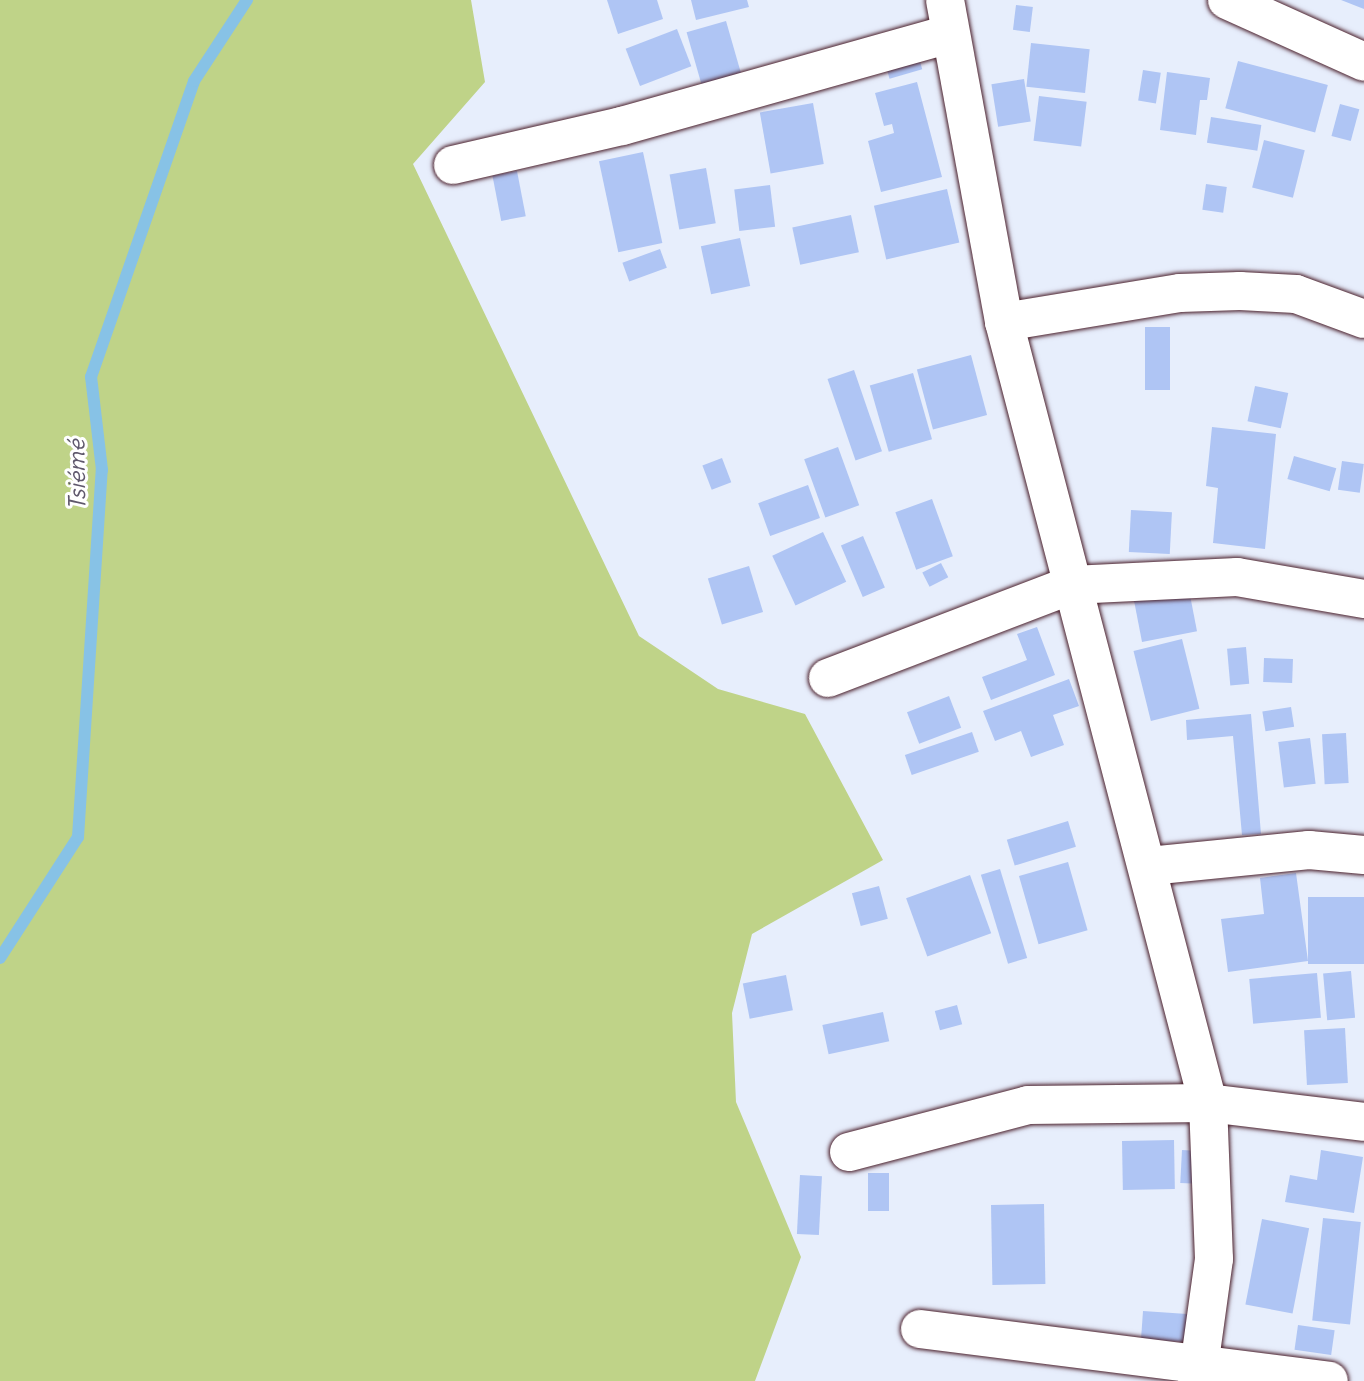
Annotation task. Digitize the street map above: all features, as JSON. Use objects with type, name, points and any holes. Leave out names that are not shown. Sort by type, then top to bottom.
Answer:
[{"type":"street","points":[[1227,0],[1364,62]]},
{"type":"street","points":[[453,165],[622,126],[947,17],[1004,322],[1149,866],[1208,1103],[1214,1259],[1199,1373]]},
{"type":"street","points":[[1004,322],[1180,293],[1240,291],[1296,295],[1364,319]]},
{"type":"street","points":[[828,678],[1072,585],[1237,577],[1364,598]]},
{"type":"street","points":[[1149,866],[1309,850],[1364,855]]},
{"type":"street","points":[[849,1152],[1028,1105],[1208,1103],[1364,1122]]},
{"type":"street","points":[[920,1329],[1199,1373],[1329,1381]]},
{"type":"green space","points":[[0,0],[471,0],[485,82],[413,164],[639,636],[718,689],[805,714],[883,860],[752,934],[732,1013],[736,1102],[801,1257],[755,1381],[0,1381]]},
{"type":"building","points":[[607,0],[657,0],[663,19],[618,34]]},
{"type":"building","points":[[691,0],[747,0],[749,7],[696,20]]},
{"type":"building","points":[[1341,0],[1364,0],[1364,9]]},
{"type":"building","points":[[1016,5],[1033,7],[1030,32],[1013,30]]},
{"type":"building","points":[[726,21],[741,75],[702,86],[687,32]]},
{"type":"building","points":[[677,29],[691,66],[640,86],[626,49]]},
{"type":"building","points":[[1031,43],[1090,49],[1085,93],[1026,87]]},
{"type":"building","points":[[917,51],[922,69],[890,79],[884,60]]},
{"type":"building","points":[[1238,61],[1328,85],[1315,132],[1225,108]]},
{"type":"building","points":[[1143,70],[1161,73],[1156,103],[1138,101]]},
{"type":"building","points":[[1167,72],[1210,78],[1207,100],[1200,100],[1196,135],[1160,130]]},
{"type":"building","points":[[1024,79],[1031,121],[998,127],[991,84]]},
{"type":"building","points":[[917,82],[942,177],[881,192],[868,141],[894,133],[892,124],[884,126],[875,93]]},
{"type":"building","points":[[1039,96],[1087,102],[1081,147],[1034,141]]},
{"type":"building","points":[[813,103],[824,164],[771,173],[760,112]]},
{"type":"building","points":[[1340,104],[1359,109],[1351,141],[1331,136]]},
{"type":"building","points":[[1211,117],[1261,125],[1257,151],[1207,143]]},
{"type":"building","points":[[1264,140],[1305,150],[1293,198],[1252,188]]},
{"type":"building","points":[[643,152],[662,243],[618,252],[599,161]]},
{"type":"building","points":[[706,168],[716,223],[679,230],[670,174]]},
{"type":"building","points":[[517,171],[526,216],[501,221],[492,176]]},
{"type":"building","points":[[1206,184],[1227,187],[1223,213],[1202,210]]},
{"type":"building","points":[[770,185],[775,227],[739,231],[734,189]]},
{"type":"building","points":[[947,189],[959,243],[886,259],[874,206]]},
{"type":"building","points":[[851,215],[859,252],[800,265],[792,227]]},
{"type":"building","points":[[740,238],[750,286],[711,294],[701,246]]},
{"type":"building","points":[[660,249],[667,268],[629,281],[622,263]]},
{"type":"building","points":[[1145,327],[1170,327],[1170,390],[1145,390]]},
{"type":"building","points":[[971,355],[987,415],[933,429],[917,369]]},
{"type":"building","points":[[854,370],[882,451],[856,460],[828,379]]},
{"type":"building","points":[[913,373],[932,439],[889,452],[870,385]]},
{"type":"building","points":[[1255,386],[1288,393],[1281,428],[1248,421]]},
{"type":"building","points":[[1212,427],[1276,434],[1265,549],[1213,543],[1218,488],[1206,486]]},
{"type":"building","points":[[838,447],[859,505],[825,518],[804,459]]},
{"type":"building","points":[[1294,456],[1336,468],[1330,491],[1287,479]]},
{"type":"building","points":[[722,458],[731,482],[712,490],[702,466]]},
{"type":"building","points":[[1342,461],[1364,464],[1360,493],[1338,490]]},
{"type":"building","points":[[808,485],[820,518],[770,536],[758,503]]},
{"type":"building","points":[[932,499],[953,556],[916,570],[895,512]]},
{"type":"building","points":[[1131,510],[1172,512],[1170,554],[1129,552]]},
{"type":"building","points":[[823,532],[846,582],[795,606],[772,556]]},
{"type":"building","points":[[863,536],[885,588],[863,597],[841,545]]},
{"type":"building","points":[[941,563],[948,577],[930,587],[922,573]]},
{"type":"building","points":[[749,566],[763,612],[722,624],[708,579]]},
{"type":"building","points":[[1189,590],[1197,631],[1142,642],[1134,601]]},
{"type":"building","points":[[1037,627],[1055,675],[991,700],[982,677],[1027,660],[1017,634]]},
{"type":"building","points":[[1182,639],[1199,709],[1151,721],[1133,651]]},
{"type":"building","points":[[1246,647],[1249,684],[1230,686],[1227,649]]},
{"type":"building","points":[[1264,658],[1293,659],[1292,683],[1263,682]]},
{"type":"building","points":[[1069,679],[1079,706],[1053,715],[1064,745],[1031,757],[1021,731],[995,741],[983,711]]},
{"type":"building","points":[[949,696],[961,728],[919,744],[907,712]]},
{"type":"building","points":[[1291,707],[1294,727],[1265,731],[1262,712]]},
{"type":"building","points":[[1251,714],[1261,834],[1242,835],[1233,736],[1187,740],[1186,720]]},
{"type":"building","points":[[972,732],[979,752],[912,775],[905,755]]},
{"type":"building","points":[[1346,733],[1349,783],[1325,784],[1322,734]]},
{"type":"building","points":[[1310,738],[1316,784],[1284,788],[1278,742]]},
{"type":"building","points":[[1068,821],[1076,847],[1015,866],[1007,840]]},
{"type":"building","points":[[1068,862],[1088,930],[1039,944],[1019,876]]},
{"type":"building","points":[[1000,869],[1027,958],[1008,964],[981,875]]},
{"type":"building","points":[[1296,873],[1308,961],[1228,972],[1221,919],[1264,914],[1260,878]]},
{"type":"building","points":[[970,875],[991,933],[927,957],[906,898]]},
{"type":"building","points":[[879,886],[888,919],[861,926],[852,893]]},
{"type":"building","points":[[1308,897],[1364,897],[1364,964],[1308,964]]},
{"type":"building","points":[[1351,971],[1355,1018],[1327,1020],[1323,973]]},
{"type":"building","points":[[1317,973],[1321,1018],[1253,1024],[1249,979]]},
{"type":"building","points":[[786,975],[793,1010],[750,1019],[743,983]]},
{"type":"building","points":[[957,1005],[962,1024],[940,1030],[935,1011]]},
{"type":"building","points":[[883,1012],[889,1041],[829,1054],[822,1025]]},
{"type":"building","points":[[1345,1028],[1348,1083],[1307,1085],[1304,1030]]},
{"type":"building","points":[[1174,1140],[1175,1189],[1123,1190],[1122,1141]]},
{"type":"building","points":[[1182,1150],[1199,1151],[1197,1184],[1180,1183]]},
{"type":"building","points":[[1321,1150],[1363,1157],[1354,1213],[1285,1202],[1290,1175],[1317,1180]]},
{"type":"building","points":[[868,1173],[889,1173],[889,1211],[868,1211]]},
{"type":"building","points":[[800,1175],[822,1176],[819,1235],[797,1234]]},
{"type":"building","points":[[1044,1204],[1045,1284],[992,1285],[991,1205]]},
{"type":"building","points":[[1323,1218],[1361,1222],[1350,1324],[1312,1320]]},
{"type":"building","points":[[1262,1219],[1309,1228],[1293,1314],[1245,1304]]},
{"type":"building","points":[[1143,1311],[1191,1314],[1189,1342],[1141,1339]]},
{"type":"building","points":[[1298,1325],[1335,1330],[1331,1355],[1295,1350]]},
{"type":"waterway","name":"Tsiémé","points":[[0,958],[78,837],[102,470],[91,377],[194,81],[247,0]]}]
